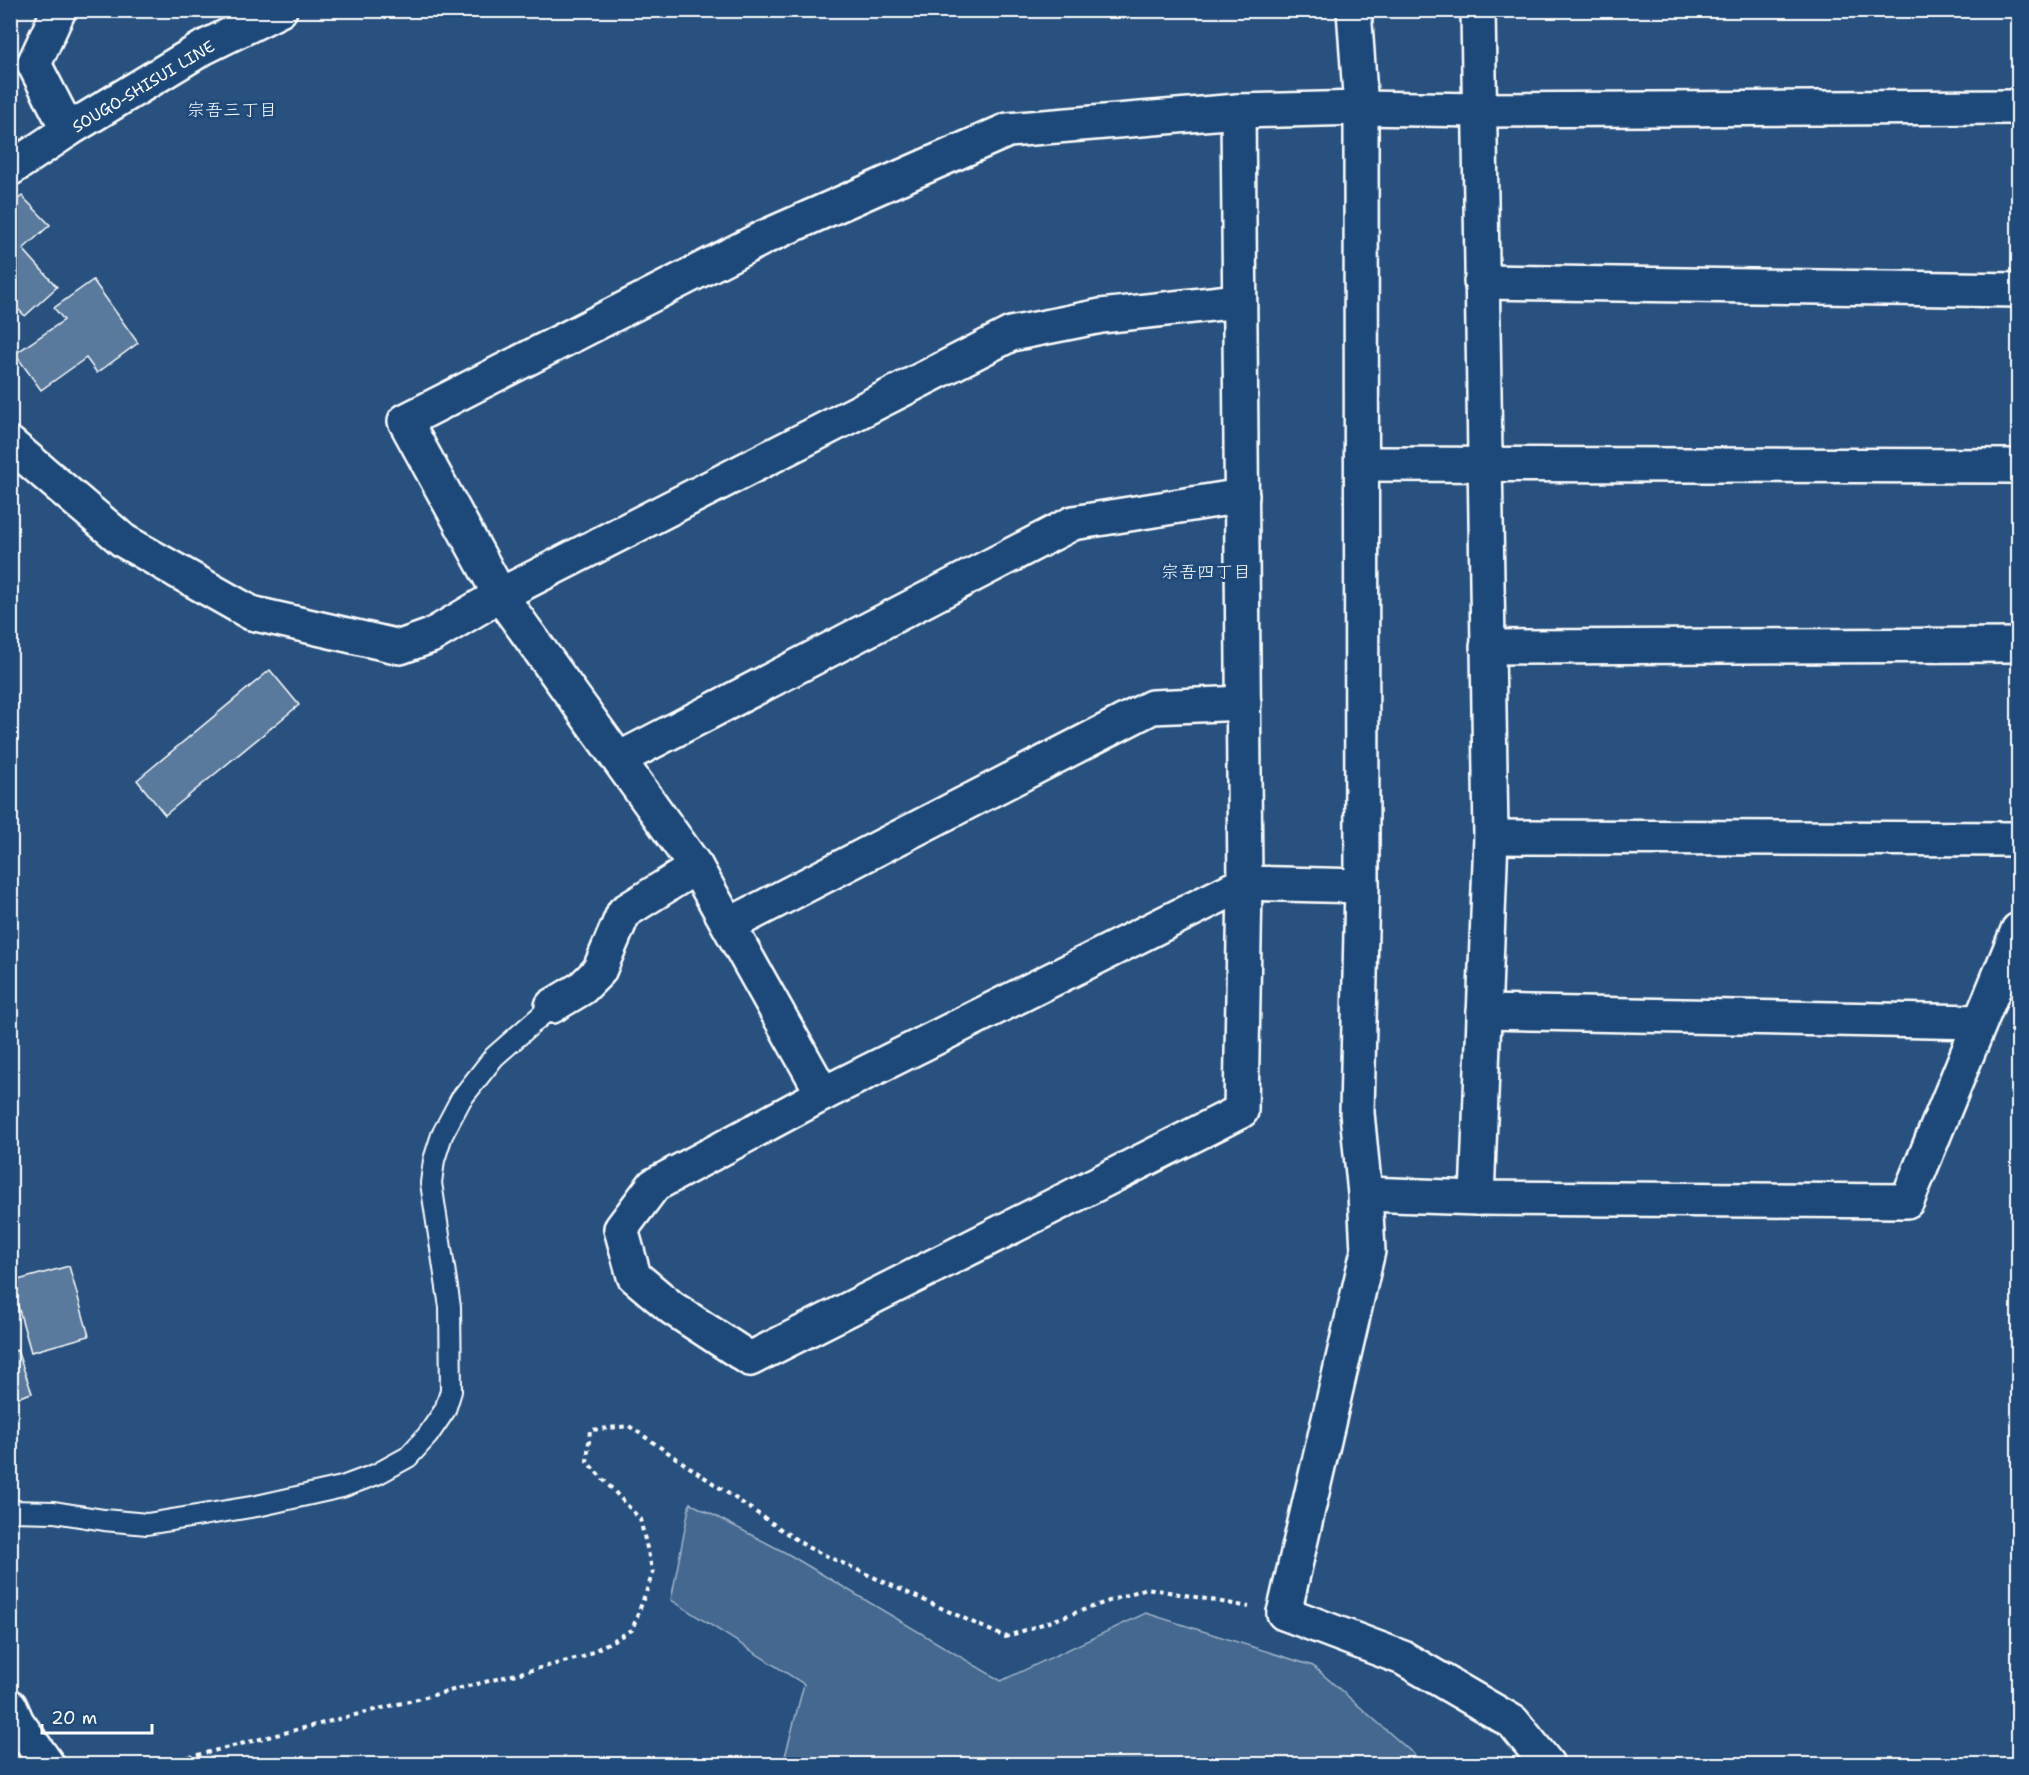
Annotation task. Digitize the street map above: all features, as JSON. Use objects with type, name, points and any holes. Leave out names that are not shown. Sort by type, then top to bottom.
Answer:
[{"type":"main road","points":[[59,10],[34,64],[68,130]]},
{"type":"main road","name":"SOUGO-SHISUI LINE","points":[[10,169],[68,130],[203,48],[280,10]]},
{"type":"main road","points":[[1354,10],[1361,108],[1362,464],[1362,886],[1357,1113],[1368,1251],[1284,1613],[1413,1664],[1514,1722],[1547,1764]]},
{"type":"main road","points":[[1477,1198],[1491,837],[1478,10]]},
{"type":"main road","points":[[823,1094],[696,867],[500,595],[405,421],[765,237],[1008,130],[1238,111],[1361,108],[1478,110],[2019,107]]},
{"type":"main road","points":[[1238,111],[1245,883],[1242,1111],[750,1359],[672,1308],[634,1276],[621,1229],[654,1185],[823,1094],[1245,883],[1362,886]]},
{"type":"main road","points":[[1481,282],[2019,290]]},
{"type":"main road","points":[[10,444],[124,542],[251,613],[400,647],[431,636],[500,595],[1011,334],[1101,316],[1239,301]]},
{"type":"main road","points":[[1362,464],[2019,466]]},
{"type":"main road","points":[[620,759],[1073,523],[1242,496]]},
{"type":"main road","points":[[1487,647],[2019,645]]},
{"type":"main road","points":[[729,926],[1152,706],[1244,703]]},
{"type":"main road","points":[[1491,837],[2019,839]]},
{"type":"main road","points":[[552,1006],[582,988],[599,971],[624,912],[696,867]]},
{"type":"main road","points":[[1365,1194],[1477,1198],[1907,1201],[2019,930]]},
{"type":"main road","points":[[1484,1012],[1980,1022]]},
{"type":"main road","points":[[10,1706],[17,1722],[47,1764]]},
{"type":"lane","points":[[10,1511],[54,1512],[147,1524],[257,1506],[342,1487],[377,1474],[408,1457],[428,1435],[445,1410],[451,1391],[450,1307],[431,1183],[434,1160],[442,1135],[461,1099],[494,1058],[552,1006]]},
{"type":"path","points":[[162,1764],[583,1657],[632,1630],[653,1573],[640,1519],[587,1462],[590,1430],[629,1425],[807,1547],[1005,1637],[1146,1588],[1284,1613]]},
{"type":"shaded area","points":[[690,1503],[788,1554],[1001,1681],[1146,1613],[1313,1666],[1425,1764],[783,1764],[804,1684],[671,1600]]},
{"type":"building","points":[[22,196],[50,225],[23,249],[57,287],[25,316],[10,301],[10,206]]},
{"type":"building","points":[[93,280],[138,343],[97,373],[86,358],[41,390],[15,354],[64,320],[54,308]]},
{"type":"building","points":[[270,670],[299,705],[165,815],[137,780]]},
{"type":"building","points":[[69,1266],[89,1336],[31,1352],[11,1282]]},
{"type":"building","points":[[17,1350],[32,1393],[10,1400],[10,1353]]},
{"type":"district","name":"宗吾三丁目","points":[[232,110]]},
{"type":"district","name":"宗吾四丁目","points":[[1206,572]]}]
